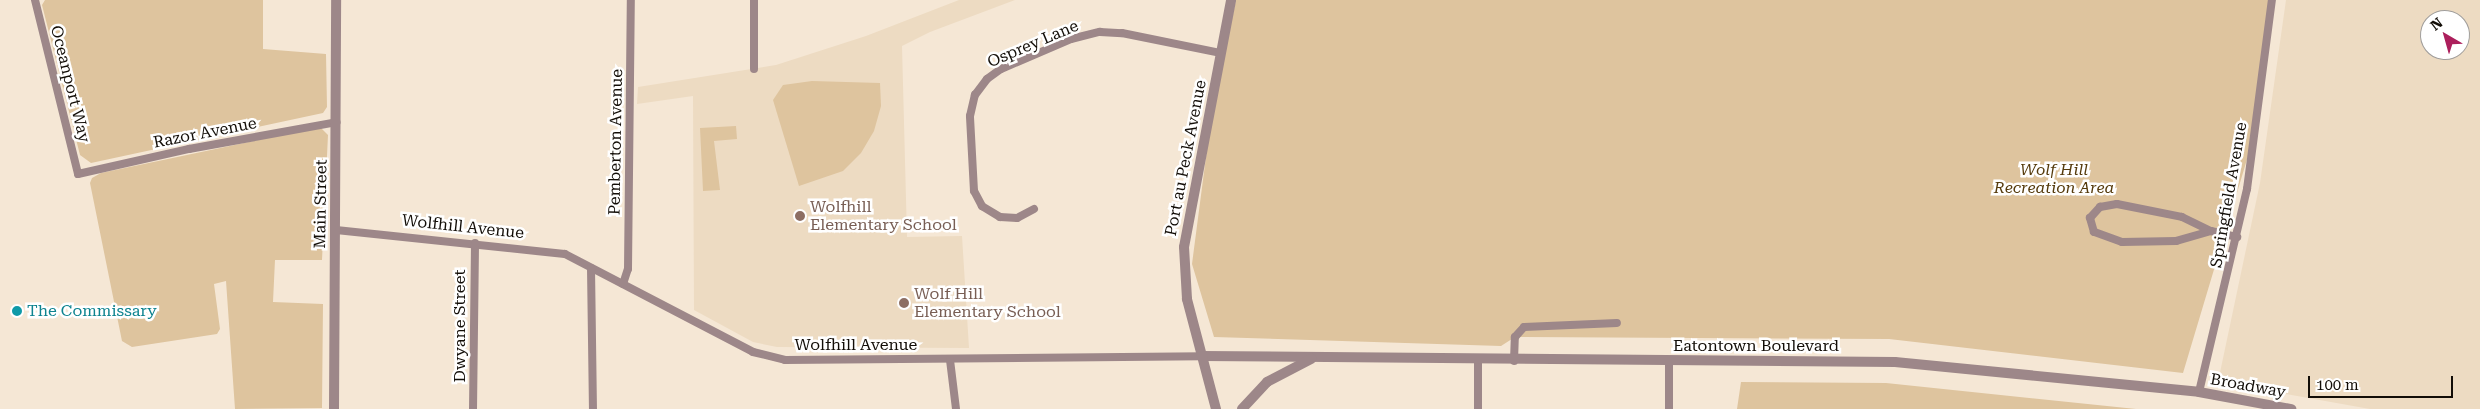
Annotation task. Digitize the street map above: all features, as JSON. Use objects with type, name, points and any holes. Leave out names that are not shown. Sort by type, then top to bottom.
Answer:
[{"type":"street","name":"Oceanport Way","points":[[35,0],[78,174]]},
{"type":"street","name":"Main Street","points":[[334,409],[337,122],[336,0]]},
{"type":"street","name":"Pemberton Avenue","points":[[623,284],[628,269],[631,0]]},
{"type":"street","points":[[754,0],[754,69]]},
{"type":"street","name":"Port au Peck Avenue","points":[[1216,409],[1186,299],[1184,247],[1231,0]]},
{"type":"street","name":"Springfield Avenue","points":[[2199,392],[2237,238],[2247,189],[2272,0]]},
{"type":"street","name":"Osprey Lane","points":[[1034,210],[1017,218],[1000,217],[982,206],[974,191],[970,116],[975,95],[987,79],[1001,69],[1071,39],[1100,32],[1122,33],[1220,53]]},
{"type":"street","name":"Razor Avenue","points":[[78,174],[179,151],[337,122]]},
{"type":"street","points":[[2212,231],[2176,241],[2122,242],[2094,232],[2090,218],[2100,206],[2117,204],[2182,216],[2212,231],[2237,238]]},
{"type":"street","name":"Wolfhill Avenue","points":[[336,230],[556,252],[764,356],[812,362],[1202,356],[1312,359]]},
{"type":"street","name":"Dwyane Street","points":[[473,409],[475,243]]},
{"type":"street","points":[[591,268],[593,409]]},
{"type":"street","points":[[1514,361],[1515,338],[1524,328],[1617,323]]},
{"type":"street","points":[[1242,409],[1267,382],[1312,359]]},
{"type":"street","name":"Eatontown Boulevard","points":[[1312,359],[1895,362],[2199,392]]},
{"type":"street","points":[[950,360],[956,409]]},
{"type":"street","points":[[1669,360],[1669,409]]},
{"type":"street","points":[[1478,361],[1478,409]]},
{"type":"street","name":"Broadway","points":[[2199,392],[2291,409]]},
{"type":"shaded area","name":"Wolfhill Elementary School","points":[[959,0],[1015,0],[930,32],[902,46],[907,237],[962,236],[969,348],[777,347],[753,342],[694,310],[693,96],[637,104],[638,87],[776,65],[866,36]]},
{"type":"shaded area","points":[[2286,0],[2480,0],[2480,409],[2370,409],[2218,382],[2260,183]]},
{"type":"green space","points":[[45,0],[263,0],[263,49],[326,54],[327,107],[323,113],[91,163],[80,155],[42,5]]},
{"type":"green space","name":"Wolf Hill Recreation Area","points":[[1236,0],[2270,0],[2254,136],[2183,373],[1889,339],[1515,337],[1501,346],[1214,337],[1192,264],[1212,111]]},
{"type":"green space","points":[[812,81],[880,83],[881,106],[874,131],[861,153],[843,171],[799,186],[773,100],[783,85]]},
{"type":"green space","points":[[736,126],[737,139],[714,141],[720,190],[703,191],[700,128]]},
{"type":"green space","points":[[320,127],[328,135],[322,260],[275,260],[273,302],[323,304],[322,408],[235,409],[226,281],[214,284],[220,329],[217,334],[132,347],[122,341],[90,183],[92,178],[101,173]]},
{"type":"green space","points":[[1741,382],[1886,383],[2136,409],[1737,409]]},
{"type":"place","name":"Wolfhill Elementary School","points":[[800,216]]},
{"type":"place","name":"Wolf Hill Elementary School","points":[[904,303]]},
{"type":"place","name":"The Commissary","points":[[17,311]]}]
